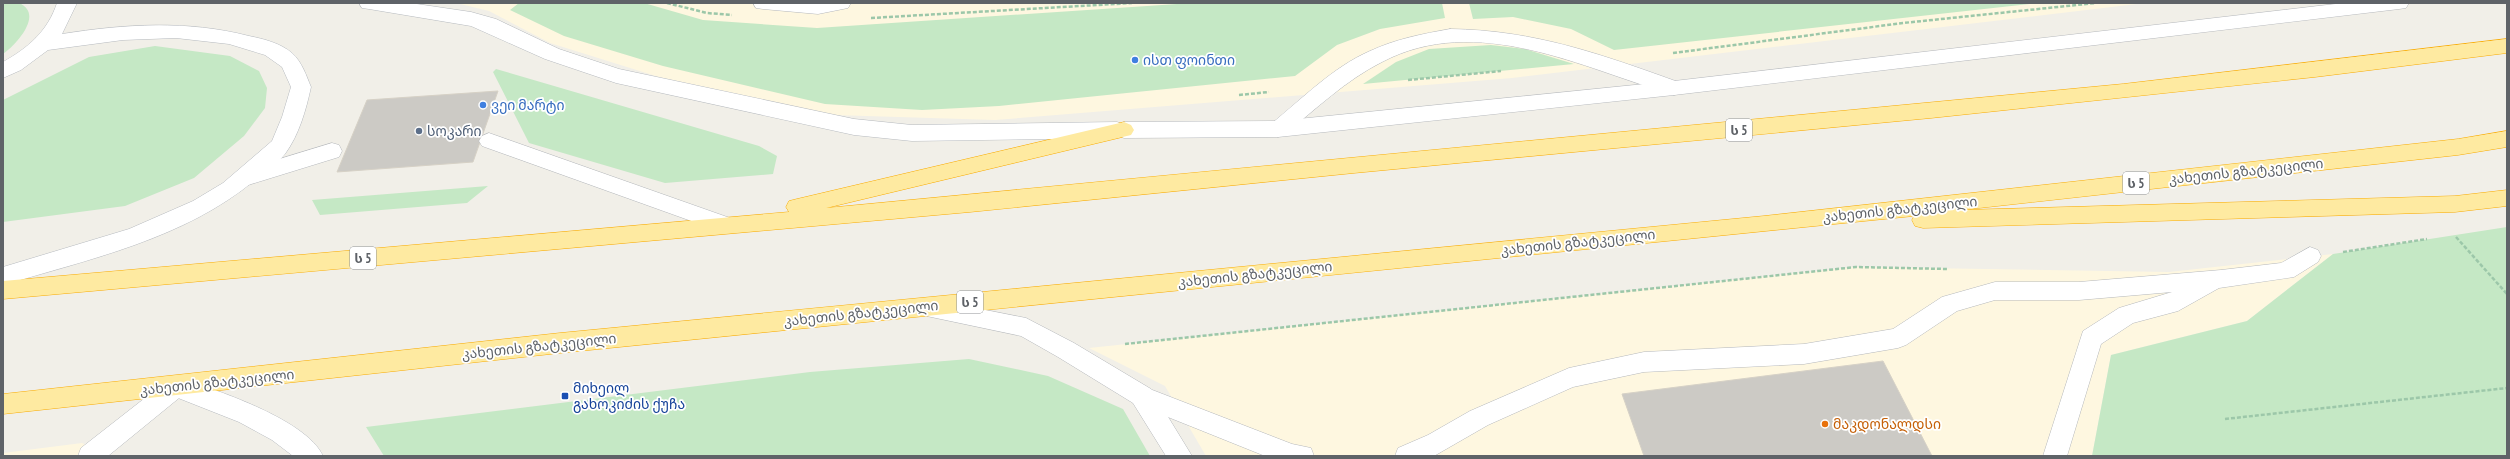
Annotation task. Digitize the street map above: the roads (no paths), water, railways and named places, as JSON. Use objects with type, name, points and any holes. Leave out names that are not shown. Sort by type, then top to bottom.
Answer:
[{"type":"highway","name":"ს 5","points":[[3,290],[722,224],[970,204],[1109,188],[2065,98],[2331,69],[2507,46]]},
{"type":"highway","points":[[722,224],[1124,130]]},
{"type":"highway","name":"კახეთის გზატკეცილი","points":[[3,404],[176,387],[560,344],[921,307],[1764,224],[2458,147],[2507,139]]},
{"type":"highway","points":[[1764,224],[2455,204],[2507,198]]},
{"type":"main road","points":[[3,71],[18,64],[44,44],[61,23],[68,3]]},
{"type":"main road","points":[[369,3],[471,19],[489,24],[552,54],[616,76],[854,127],[912,133],[1278,128],[1674,88],[2370,4],[2399,3]]},
{"type":"main road","points":[[763,3],[818,8],[841,3]]},
{"type":"main road","points":[[3,276],[140,234],[172,222],[209,204],[245,178],[278,147],[294,119],[301,87],[287,59],[264,47],[208,34],[149,30],[106,33],[44,44]]},
{"type":"main road","points":[[1278,128],[1375,57],[1410,42],[1456,36],[1497,37],[1537,42],[1674,88]]},
{"type":"main road","points":[[489,142],[722,224]]},
{"type":"main road","points":[[245,178],[332,151]]},
{"type":"main road","points":[[1407,456],[1437,444],[1479,418],[1576,377],[1644,362],[1804,354],[1898,338],[1950,304],[1995,291],[2079,291],[2221,279],[2286,271],[2310,256]]},
{"type":"main road","points":[[2055,456],[2091,338],[2127,315],[2170,304],[2221,279]]},
{"type":"main road","points":[[921,307],[1026,328],[1142,396],[1290,454],[1302,456]]},
{"type":"main road","points":[[90,456],[176,387],[229,405],[291,438],[311,456]]},
{"type":"main road","points":[[1142,396],[1180,456]]},
{"type":"main road","points":[[1238,433],[1260,456]]},
{"type":"place","name":"ისთ ფოინთი","points":[[1135,60]]},
{"type":"place","name":"ვეი მარტი","points":[[483,105]]},
{"type":"place","name":"სოკარი","points":[[419,131]]},
{"type":"place","name":"მიხეილ გახოკიძის ქუჩა","points":[[565,396]]},
{"type":"place","name":"მაკდონალდსი","points":[[1825,424]]}]
